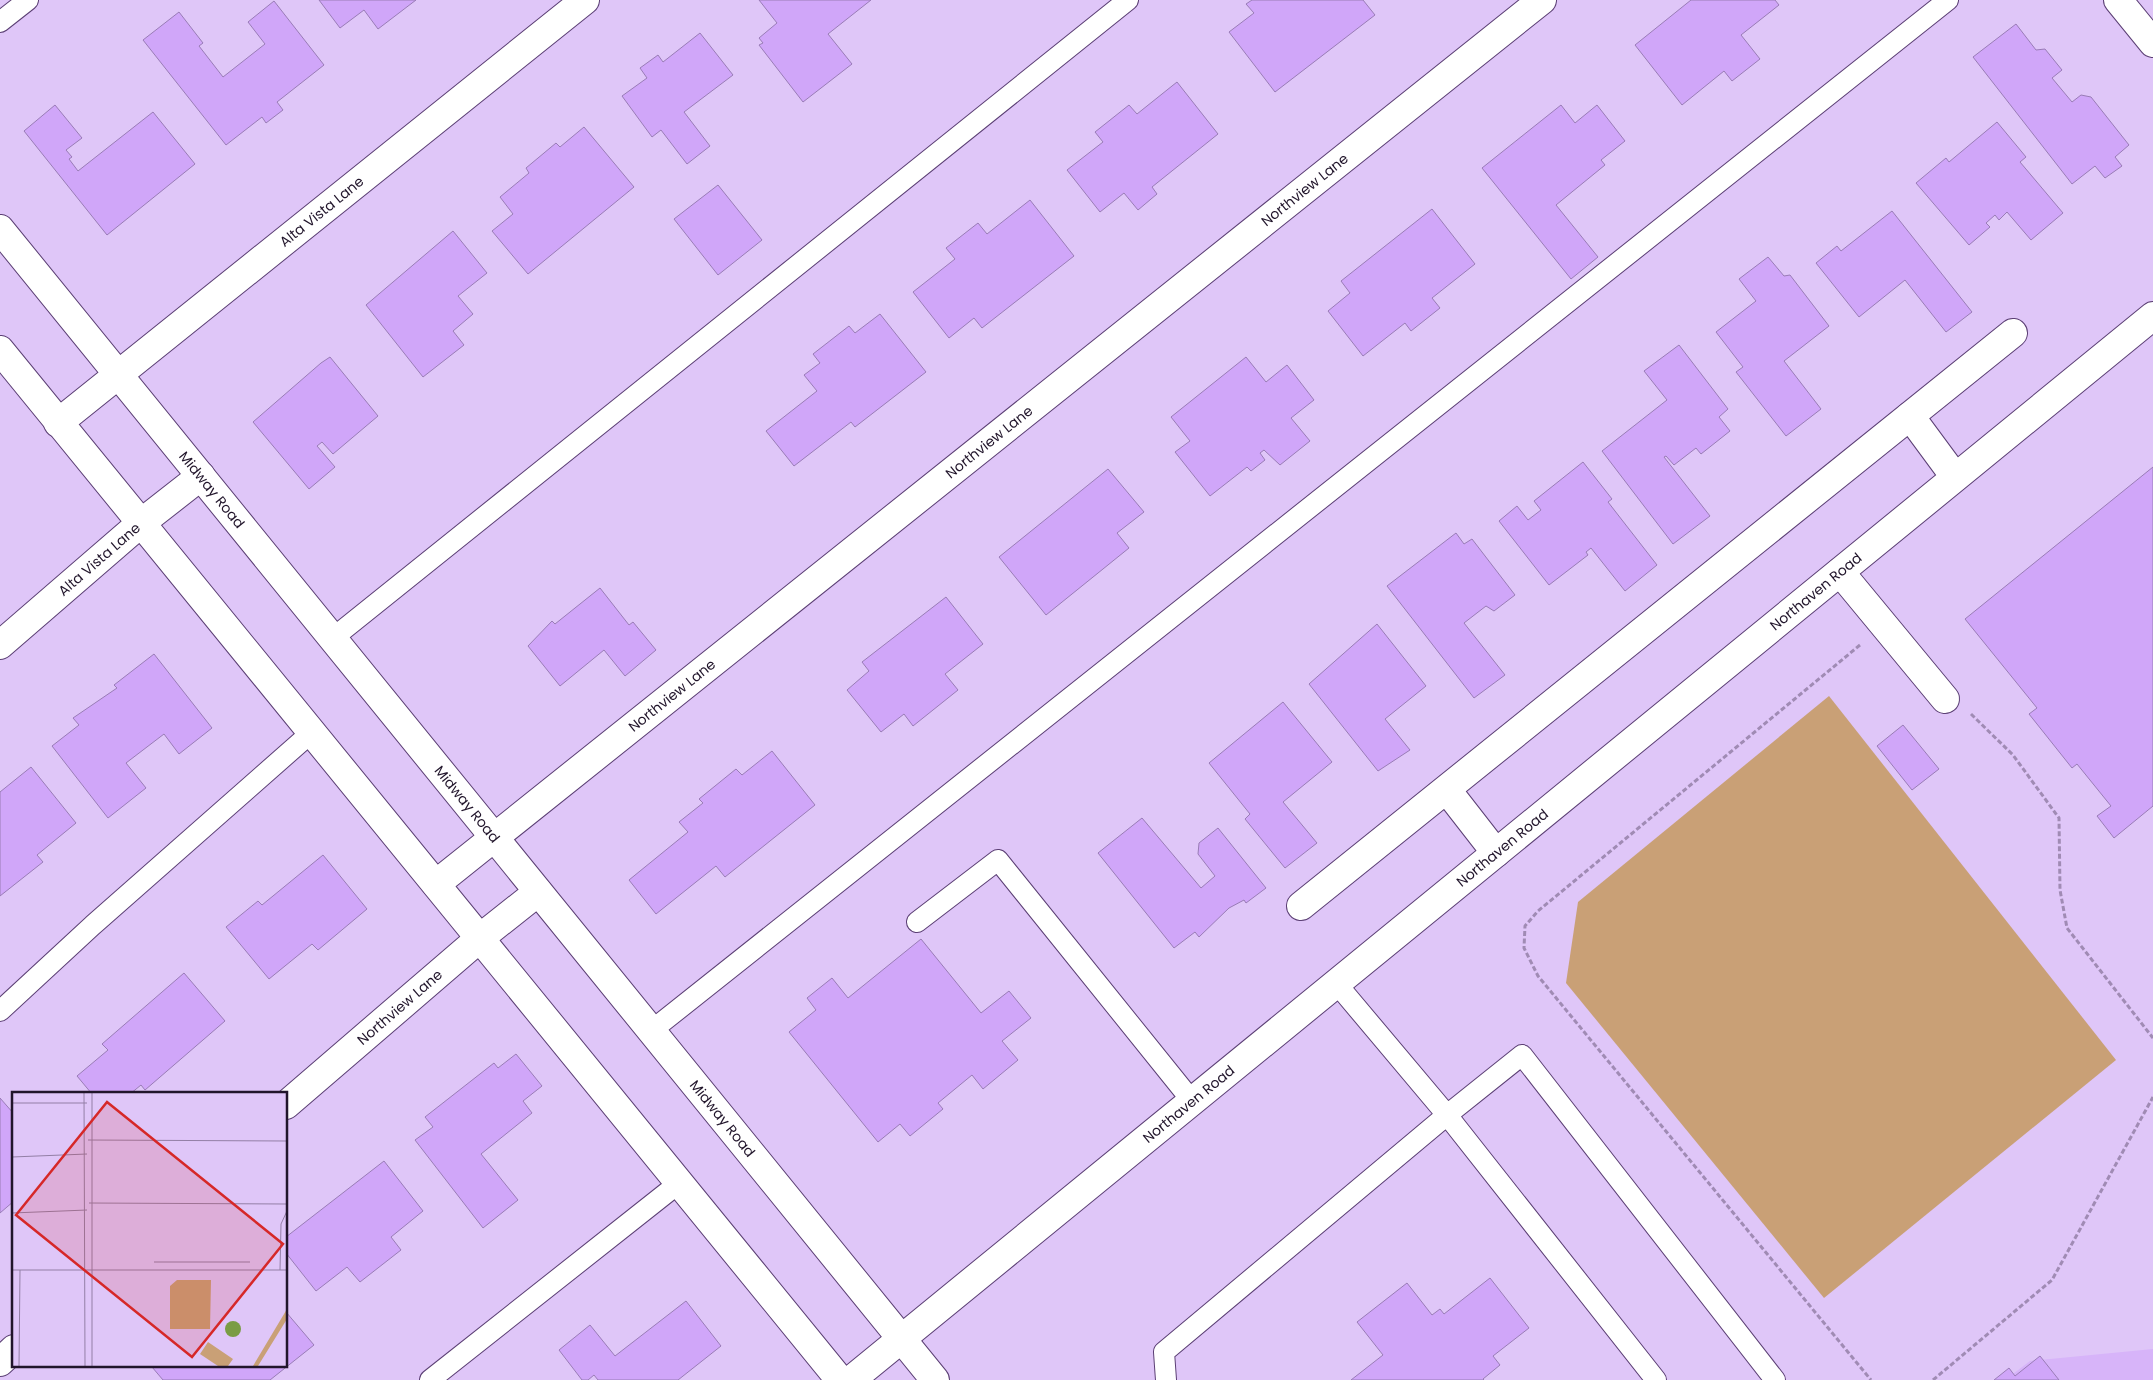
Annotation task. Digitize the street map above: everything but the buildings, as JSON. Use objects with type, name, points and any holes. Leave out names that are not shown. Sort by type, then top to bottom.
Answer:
[{"type":"street","name":"Alta Vista Lane","points":[[58,423],[585,0]]},
{"type":"street","name":"Northview Lane","points":[[436,884],[1542,0]]},
{"type":"street","points":[[2118,0],[2153,43]]},
{"type":"street","name":"Midway Road","points":[[0,229],[935,1380]]},
{"type":"street","name":"Northaven Road","points":[[851,1380],[2153,316]]},
{"type":"street","points":[[1301,906],[2012,333]]},
{"type":"street","points":[[0,350],[840,1380]]},
{"type":"street","points":[[1910,416],[1956,477]]},
{"type":"street","name":"Alta Vista Lane","points":[[0,646],[141,523],[201,476]]},
{"type":"street","points":[[1840,572],[1945,699]]},
{"type":"street","points":[[1447,790],[1496,853]]},
{"type":"street","name":"Northview Lane","points":[[288,1103],[480,938],[538,892]]},
{"type":"street","points":[[0,1362],[12,1351]]},
{"type":"lane","points":[[0,22],[28,0]]},
{"type":"lane","points":[[333,638],[1128,0]]},
{"type":"lane","points":[[651,1031],[1948,0]]},
{"type":"lane","points":[[0,1011],[93,925],[312,732]]},
{"type":"lane","points":[[917,922],[998,860],[1192,1102]]},
{"type":"lane","points":[[1336,983],[1447,1115],[1656,1380]]},
{"type":"lane","points":[[1166,1380],[1164,1352],[1447,1115],[1522,1055],[1775,1380]]},
{"type":"lane","points":[[430,1380],[678,1182]]},
{"type":"path","points":[[1871,1380],[1538,976],[1524,948],[1525,926],[1538,910],[1884,626]]},
{"type":"path","points":[[1945,699],[1961,704],[2013,756],[2059,818],[2060,890],[2067,928],[2153,1038]]},
{"type":"path","points":[[1933,1380],[2052,1280],[2153,1097]]},
{"type":"shaded area","points":[[1829,696],[2116,1060],[1824,1298],[1566,983],[1578,902]]},
{"type":"shaded area","points":[[2153,1349],[2153,1380],[2005,1380],[2030,1361]]}]
